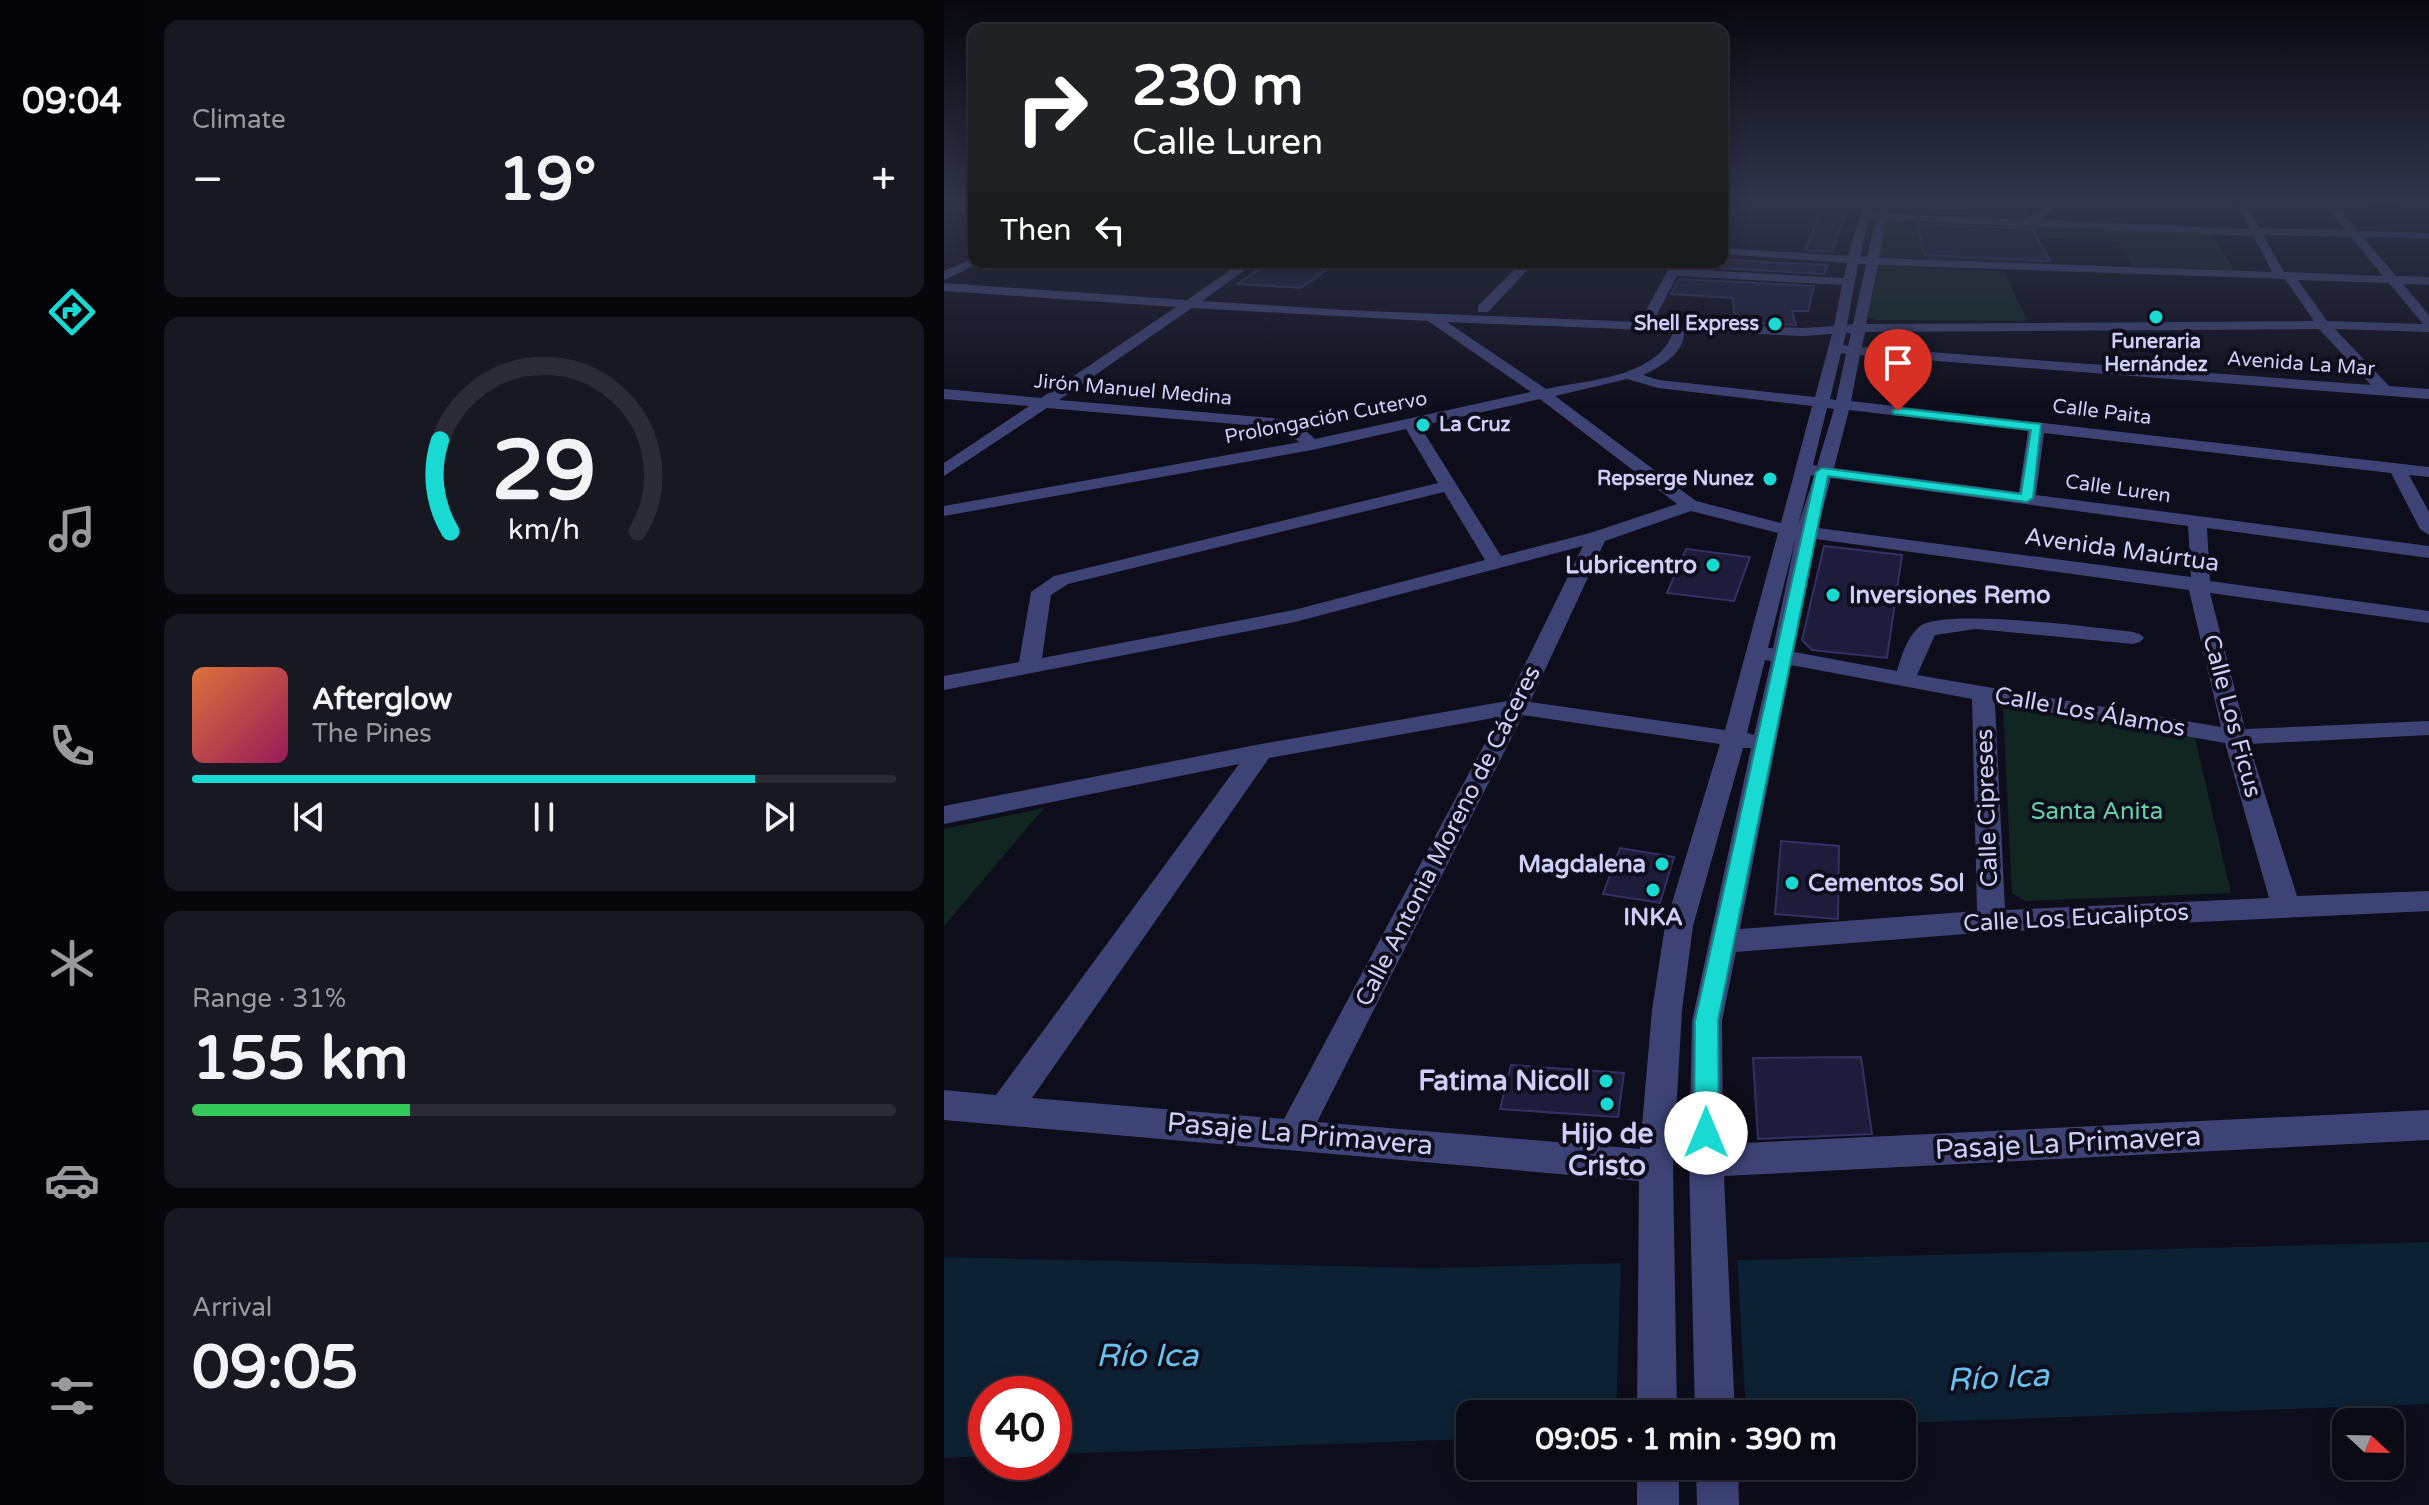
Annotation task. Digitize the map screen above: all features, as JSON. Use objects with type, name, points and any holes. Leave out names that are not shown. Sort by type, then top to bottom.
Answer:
[{"type":"street","points":[[944,471],[1238,270]]},
{"type":"street","points":[[1483,309],[1521,270]]},
{"type":"street","points":[[1646,322],[1673,270]]},
{"type":"street","points":[[1700,270],[1738,275],[1804,270]]},
{"type":"street","points":[[1738,275],[1741,270]]},
{"type":"street","points":[[1715,1400],[1707,1178],[1707,1021],[1782,655],[1799,526],[1832,404],[1861,270]]},
{"type":"street","points":[[2041,270],[2429,281]]},
{"type":"street","points":[[2281,270],[2323,325],[2385,391]]},
{"type":"street","points":[[2384,270],[2429,326]]},
{"type":"street","points":[[945,278],[1190,303],[1432,318],[1673,322],[1845,335]]},
{"type":"street","points":[[945,278],[1207,291],[1646,322]]},
{"type":"street","points":[[1409,305],[1542,393],[1690,505]]},
{"type":"street","points":[[1673,322],[1820,336],[2323,325],[2429,326]]},
{"type":"street","name":"Prolongación Cutervo","points":[[944,511],[1312,445],[1628,375],[1657,364],[1672,350],[1679,335],[1673,322]]},
{"type":"street","name":"Avenida La Mar","points":[[1845,335],[2429,394]]},
{"type":"street","name":"Calle Paita","points":[[1628,375],[1658,384],[2429,472]]},
{"type":"street","name":"Jirón Manuel Medina","points":[[944,394],[1273,423],[1300,434],[1312,445]]},
{"type":"street","points":[[1411,424],[1496,563]]},
{"type":"street","points":[[2027,498],[2037,427]]},
{"type":"street","points":[[2397,468],[2429,529]]},
{"type":"street","name":"Calle Luren","points":[[1812,471],[2429,552]]},
{"type":"street","points":[[1029,669],[1041,592],[1061,580],[1447,486]]},
{"type":"street","points":[[944,683],[1295,616],[1597,537],[1690,505]]},
{"type":"street","name":"Avenida Maúrtua","points":[[1690,505],[1760,524],[1799,526],[2429,617]]},
{"type":"street","name":"Calle Los Ficus","points":[[2197,521],[2199,582],[2235,737],[2286,907]]},
{"type":"street","points":[[1657,1400],[1656,1182],[1667,1010],[1679,926],[1734,739],[1755,653],[1799,526]]},
{"type":"street","name":"Calle Antonia Moreno de Cáceres","points":[[1294,1133],[1516,707],[1597,537]]},
{"type":"street","name":"Avenida Maúrtua","points":[[2199,582],[2429,605]]},
{"type":"street","points":[[1905,679],[1913,654],[1927,630],[1976,623],[2133,638]]},
{"type":"street","name":"Calle Los Álamos","points":[[1755,653],[1782,655],[1983,694],[2235,737],[2429,728]]},
{"type":"street","name":"Calle Cipreses","points":[[1983,694],[1991,921]]},
{"type":"street","points":[[944,815],[1261,752],[1516,707],[1763,743]]},
{"type":"street","points":[[1004,1110],[1261,752]]},
{"type":"street","name":"Calle Los Eucaliptos","points":[[1723,942],[1991,921],[2429,901]]},
{"type":"street","name":"Pasaje La Primavera","points":[[944,1105],[1294,1133],[1656,1182]]},
{"type":"street","name":"Pasaje La Primavera","points":[[1707,1178],[2429,1125]]},
{"type":"street","points":[[1658,1480],[1658,1505]]},
{"type":"street","points":[[1717,1480],[1718,1505]]},
{"type":"green space","points":[[1871,270],[1985,270],[2004,271],[2027,321],[1876,320],[1862,316]]},
{"type":"green space","name":"Santa Anita","points":[[2003,708],[2195,738],[2231,893],[2025,901],[2012,893]]},
{"type":"green space","points":[[1044,808],[944,926],[944,829]]},
{"type":"water","name":"Río Ica","points":[[2429,1242],[2429,1404],[1916,1422],[1916,1400],[1456,1400],[1456,1440],[1072,1453],[1072,1376],[968,1376],[968,1457],[944,1458],[944,1257],[1430,1268]]},
{"type":"pier","points":[[1737,1256],[1745,1400],[1616,1400],[1621,1259]]},
{"type":"building","points":[[1258,270],[1326,270],[1301,288],[1237,284]]},
{"type":"building","points":[[1759,270],[1826,270],[1824,274]]},
{"type":"building","points":[[1679,279],[1814,286],[1808,311],[1792,311],[1796,325],[1735,322],[1733,298],[1671,294]]},
{"type":"building","points":[[1824,546],[1902,555],[1887,658],[1812,650],[1802,640]]},
{"type":"building","points":[[1686,549],[1750,557],[1734,601],[1667,593]]},
{"type":"building","points":[[1781,841],[1839,846],[1838,919],[1775,914]]},
{"type":"building","points":[[1620,848],[1674,857],[1660,903],[1603,894]]},
{"type":"building","points":[[1861,1057],[1872,1134],[1758,1139],[1753,1058]]},
{"type":"building","points":[[1511,1065],[1624,1073],[1618,1117],[1500,1109]]},
{"type":"place","name":"Funeraria Hernández","points":[[2156,317]]},
{"type":"place","name":"Shell Express","points":[[1775,324]]},
{"type":"place","name":"La Cruz","points":[[1423,425]]},
{"type":"place","name":"Repserge Nunez","points":[[1770,479]]},
{"type":"place","name":"Lubricentro","points":[[1713,565]]},
{"type":"place","name":"Inversiones Remo","points":[[1833,595]]},
{"type":"place","name":"Magdalena","points":[[1662,864]]},
{"type":"place","name":"Cementos Sol","points":[[1792,883]]},
{"type":"place","name":"INKA","points":[[1653,890]]},
{"type":"place","name":"Fatima Nicoll","points":[[1606,1081]]},
{"type":"place","name":"Hijo de Cristo","points":[[1607,1104]]},
{"type":"route","points":[[1706,1133],[1707,1021],[1822,472],[2027,498],[2037,427],[1898,411]]}]
